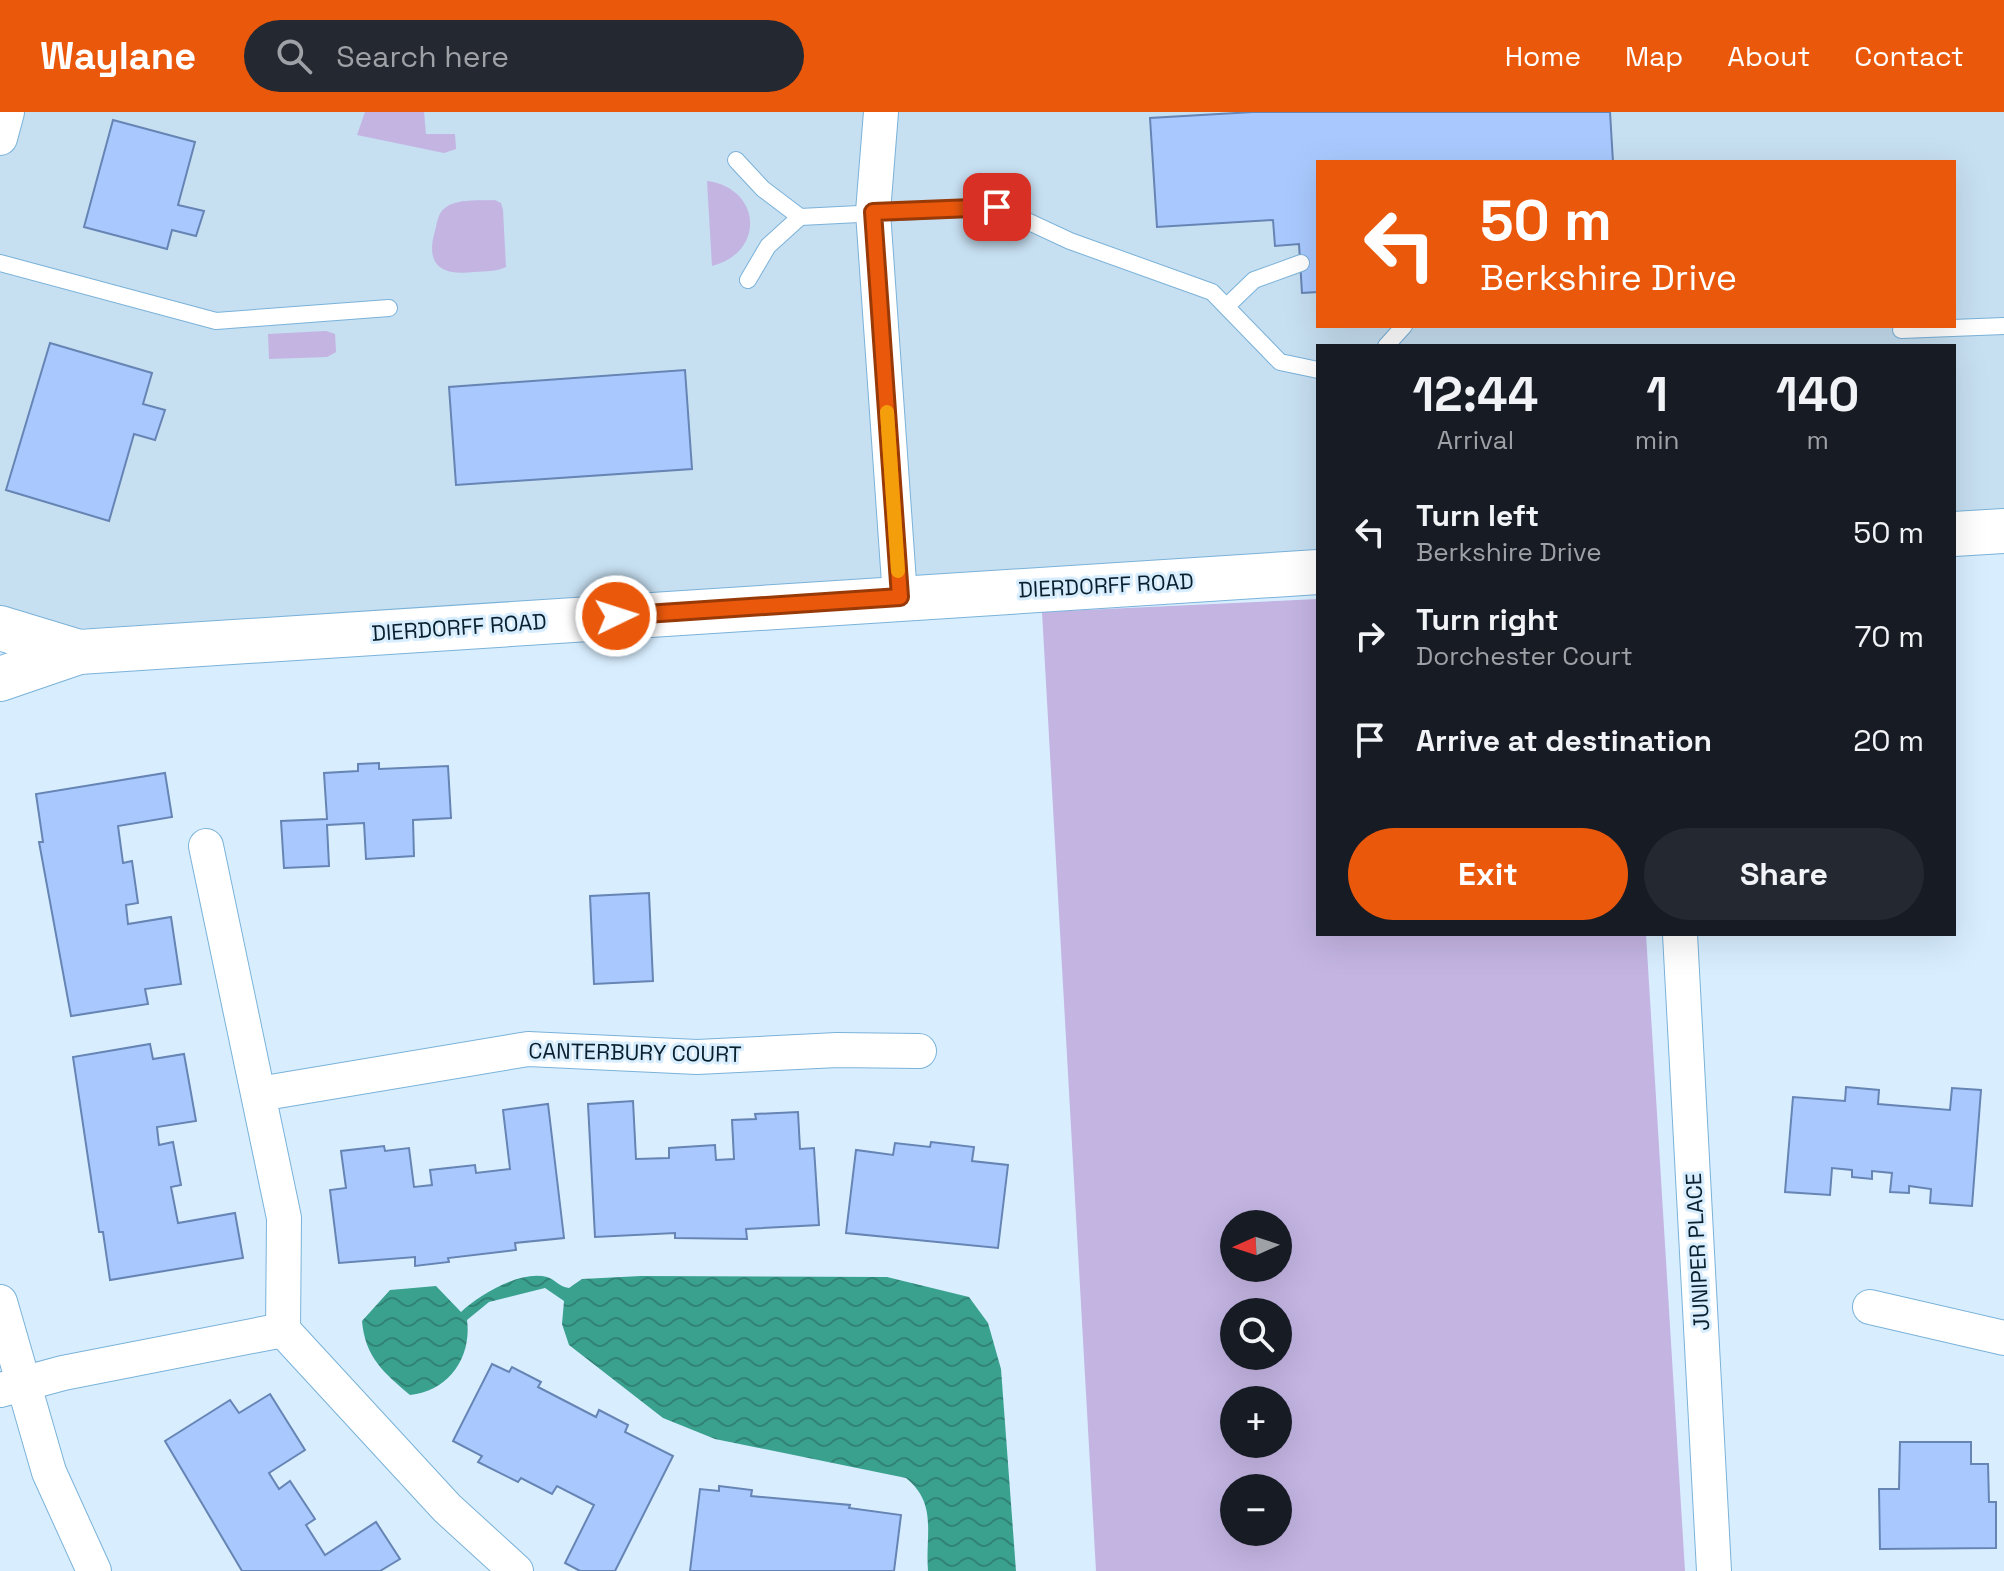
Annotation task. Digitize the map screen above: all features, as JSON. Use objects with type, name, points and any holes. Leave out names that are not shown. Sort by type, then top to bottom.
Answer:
[{"type":"street","points":[[0,138],[7,112]]},
{"type":"street","points":[[881,112],[873,212],[900,597]]},
{"type":"street","points":[[1956,534],[2004,531]]},
{"type":"street","name":"DIERDORFF ROAD","points":[[0,679],[79,652],[1316,572]]},
{"type":"street","name":"DIERDORFF ROAD","points":[[0,628],[79,652]]},
{"type":"street","points":[[206,846],[284,1218],[283,1330],[447,1508],[516,1571]]},
{"type":"street","name":"JUNIPER PLACE","points":[[1680,936],[1714,1571]]},
{"type":"street","name":"CANTERBURY COURT","points":[[259,1094],[528,1049],[697,1057],[837,1050],[919,1051]]},
{"type":"street","points":[[0,1302],[11,1387],[94,1571]]},
{"type":"street","points":[[1870,1307],[2004,1338]]},
{"type":"street","points":[[11,1387],[283,1330]]},
{"type":"lane","points":[[736,160],[763,189],[800,217]]},
{"type":"lane","points":[[748,280],[768,246],[800,217],[997,207],[1070,241],[1212,292],[1228,305],[1280,362],[1316,370]]},
{"type":"lane","points":[[0,263],[216,321],[389,308]]},
{"type":"lane","points":[[1228,305],[1254,280],[1301,263]]},
{"type":"lane","points":[[1956,328],[2004,326]]},
{"type":"lane","points":[[1388,344],[1402,328]]},
{"type":"lane","points":[[1901,330],[1952,328]]},
{"type":"shaded area","points":[[0,112],[2004,112],[2004,513],[1956,516],[1956,344],[1316,344],[1316,554],[93,628],[0,628]]},
{"type":"shaded area","points":[[365,112],[424,112],[426,134],[455,134],[456,149],[444,153],[357,135]]},
{"type":"shaded area","points":[[707,181],[725,186],[738,195],[747,207],[750,221],[742,248],[730,259],[712,266]]},
{"type":"shaded area","points":[[495,200],[501,203],[503,210],[506,267],[462,273],[438,266],[432,243],[443,210],[462,201]]},
{"type":"shaded area","points":[[326,331],[335,334],[336,352],[327,357],[269,359],[268,334]]},
{"type":"shaded area","points":[[1316,599],[1316,936],[1646,936],[1685,1571],[1096,1571],[1042,612]]},
{"type":"water","points":[[641,1276],[887,1277],[969,1297],[988,1323],[1001,1369],[1016,1571],[928,1571],[926,1509],[923,1498],[906,1478],[715,1439],[663,1418],[569,1345],[562,1324],[564,1301],[545,1288],[489,1302],[467,1320],[466,1347],[455,1370],[436,1387],[424,1392],[410,1395],[392,1379],[377,1363],[364,1334],[362,1321],[390,1290],[436,1286],[461,1312],[478,1298],[525,1277],[547,1277],[569,1288],[582,1279]]},
{"type":"building","points":[[1253,112],[1610,112],[1613,160],[1316,160],[1316,292],[1302,293],[1299,244],[1275,246],[1273,220],[1157,227],[1150,118]]},
{"type":"building","points":[[113,120],[195,142],[178,205],[204,211],[196,236],[172,230],[167,249],[84,227]]},
{"type":"building","points":[[50,343],[152,373],[143,404],[165,410],[155,440],[134,434],[109,521],[6,490]]},
{"type":"building","points":[[685,370],[692,469],[456,485],[449,387]]},
{"type":"building","points":[[379,763],[379,769],[448,766],[451,818],[413,820],[414,856],[366,859],[364,823],[327,825],[329,866],[284,868],[281,821],[327,819],[324,773],[358,771],[358,764]]},
{"type":"building","points":[[165,773],[172,817],[118,826],[123,863],[132,861],[138,903],[126,905],[128,924],[171,917],[181,984],[145,989],[148,1004],[71,1016],[39,842],[43,842],[36,794]]},
{"type":"building","points":[[649,893],[653,981],[594,984],[590,896]]},
{"type":"building","points":[[150,1044],[153,1059],[184,1054],[196,1121],[157,1127],[159,1145],[173,1142],[181,1185],[171,1187],[178,1223],[235,1213],[243,1258],[110,1280],[103,1232],[99,1232],[73,1057]]},
{"type":"building","points":[[1846,1087],[1879,1090],[1878,1104],[1950,1110],[1952,1088],[1981,1090],[1972,1206],[1930,1203],[1931,1189],[1909,1186],[1909,1193],[1890,1192],[1892,1173],[1872,1171],[1872,1179],[1852,1177],[1852,1170],[1832,1168],[1830,1195],[1785,1192],[1793,1097],[1845,1101]]},
{"type":"building","points":[[633,1101],[636,1159],[669,1158],[669,1148],[715,1145],[716,1160],[734,1159],[732,1120],[756,1119],[755,1114],[798,1112],[800,1149],[814,1148],[819,1225],[746,1229],[747,1239],[675,1238],[675,1233],[595,1237],[588,1104]]},
{"type":"building","points":[[548,1104],[564,1238],[515,1243],[516,1250],[448,1258],[449,1262],[415,1266],[415,1257],[339,1263],[330,1190],[346,1188],[341,1151],[384,1146],[385,1151],[409,1148],[414,1187],[432,1185],[430,1170],[475,1165],[476,1173],[510,1169],[503,1110]]},
{"type":"building","points":[[931,1142],[974,1147],[972,1161],[1008,1165],[998,1248],[846,1233],[856,1150],[893,1155],[895,1143],[930,1147]]},
{"type":"building","points":[[492,1364],[509,1372],[512,1367],[541,1382],[538,1387],[596,1417],[599,1410],[628,1425],[625,1432],[673,1456],[615,1571],[580,1571],[565,1563],[594,1505],[557,1486],[552,1494],[521,1478],[518,1482],[478,1462],[482,1456],[453,1441]]},
{"type":"building","points":[[270,1394],[305,1450],[269,1473],[279,1489],[290,1481],[315,1519],[306,1525],[325,1555],[376,1522],[400,1559],[380,1571],[242,1571],[165,1441],[230,1400],[239,1413]]},
{"type":"building","points":[[1900,1442],[1971,1442],[1971,1464],[1988,1464],[1989,1502],[1996,1502],[1996,1548],[1880,1549],[1879,1489],[1899,1489]]},
{"type":"building","points":[[719,1486],[752,1490],[751,1496],[850,1505],[849,1508],[901,1515],[894,1571],[690,1571],[700,1489],[719,1491]]},
{"type":"slow traffic","points":[[887,412],[898,571]]},
{"type":"route","points":[[616,616],[900,597],[873,212],[997,207]]}]
